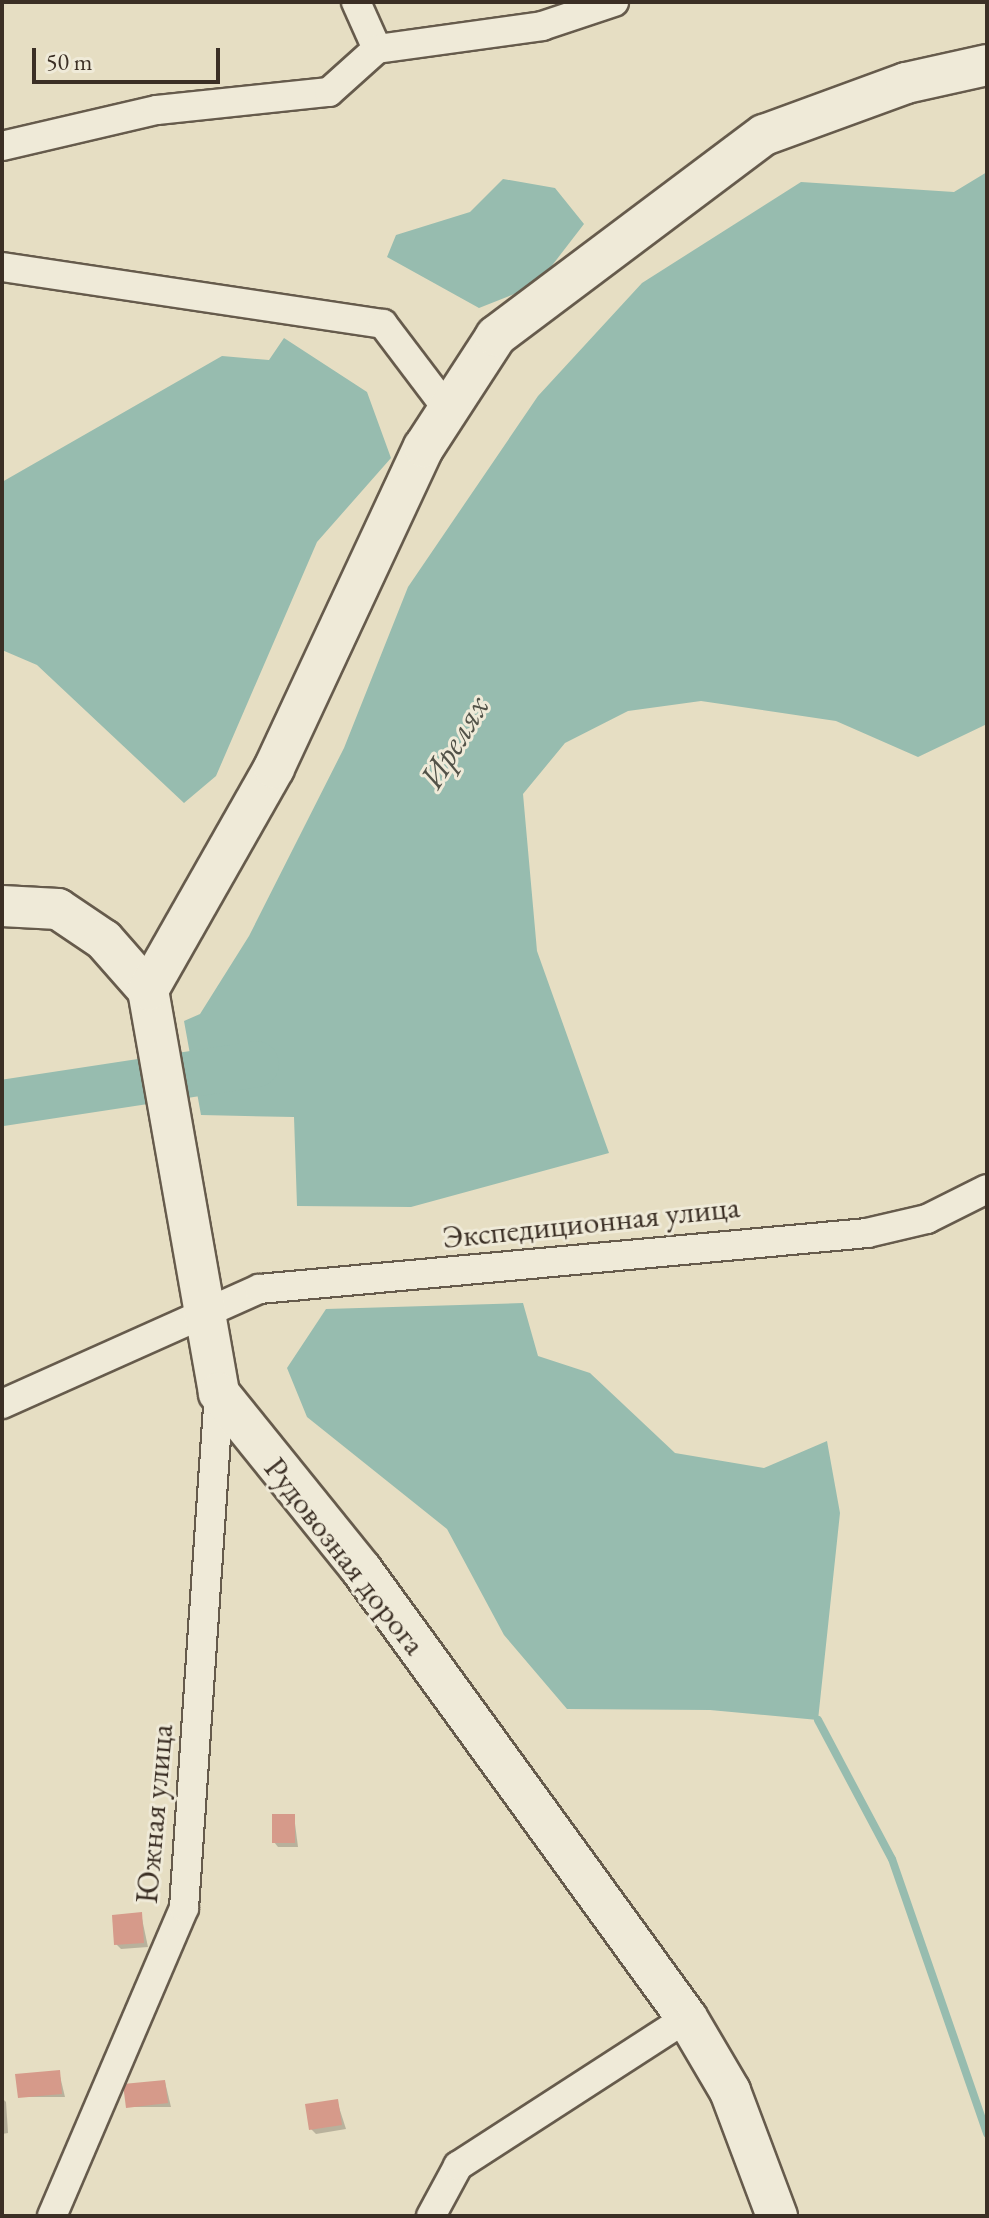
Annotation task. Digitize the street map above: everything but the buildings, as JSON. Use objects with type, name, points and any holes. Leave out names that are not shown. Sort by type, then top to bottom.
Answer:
[{"type":"street","points":[[356,2],[377,49]]},
{"type":"street","points":[[2,146],[157,110],[329,92],[377,49],[542,26],[614,2]]},
{"type":"street","points":[[2,906],[58,909],[104,940],[153,1007],[274,768],[448,410],[496,336],[764,135],[906,83],[987,65]]},
{"type":"street","points":[[2,267],[383,324],[448,410]]},
{"type":"street","name":"Рудовозная дорога","points":[[153,1007],[175,1120],[200,1315],[219,1393],[361,1569],[687,2018],[730,2091],[777,2216]]},
{"type":"street","name":"Экспедиционная улица","points":[[2,1404],[259,1289],[867,1233],[927,1219],[987,1189]]},
{"type":"street","name":"Южная улица","points":[[47,2215],[184,1908],[219,1393]]},
{"type":"street","points":[[431,2216],[458,2166],[687,2018]]},
{"type":"water","points":[[987,172],[987,724],[918,757],[836,721],[701,701],[628,711],[565,743],[523,794],[537,951],[609,1153],[411,1207],[297,1206],[294,1117],[201,1115],[184,1021],[200,1014],[249,936],[344,748],[408,587],[538,396],[642,283],[801,182],[954,192]]},
{"type":"water","points":[[503,179],[555,188],[584,224],[537,285],[479,308],[387,257],[396,235],[470,212]]},
{"type":"water","points":[[284,338],[367,392],[391,458],[317,542],[216,776],[184,803],[37,665],[2,650],[2,482],[222,356],[269,360]]},
{"type":"water","points":[[523,1303],[538,1356],[590,1373],[675,1453],[764,1468],[827,1441],[840,1513],[818,1720],[710,1710],[567,1709],[504,1635],[447,1529],[307,1417],[287,1368],[326,1309]]},
{"type":"waterway","name":"Ирелях","points":[[2,1103],[256,1064]]},
{"type":"waterway","points":[[818,1720],[892,1859],[987,2134]]}]
